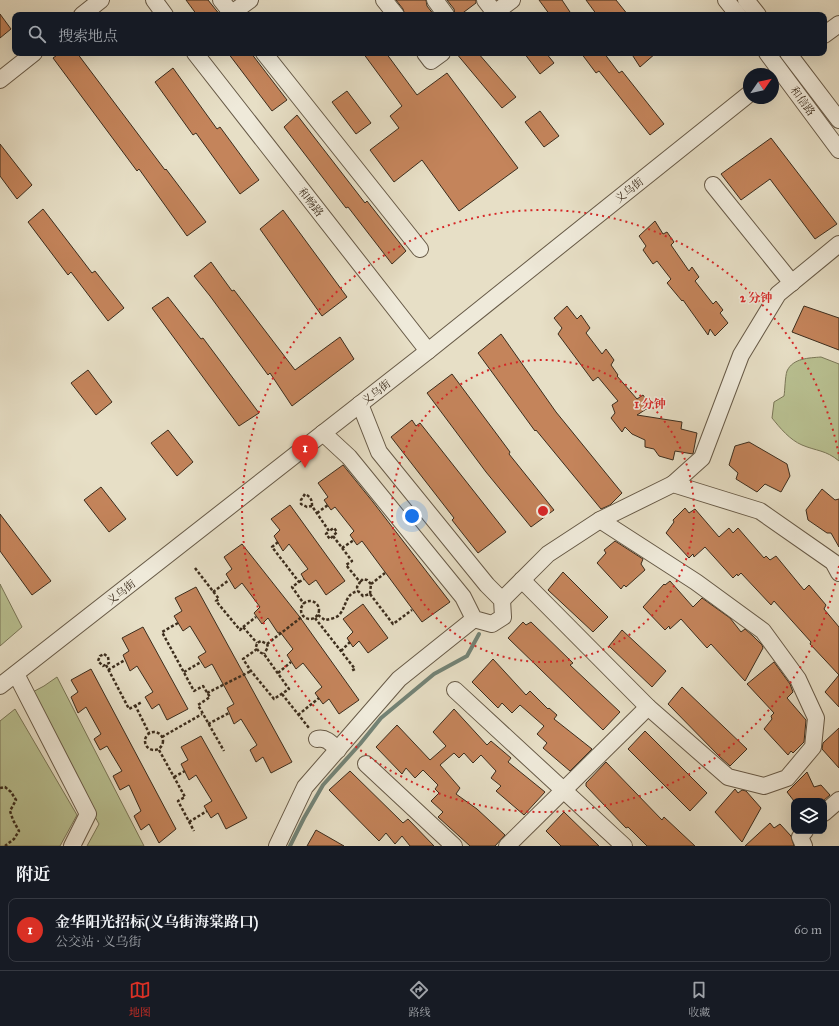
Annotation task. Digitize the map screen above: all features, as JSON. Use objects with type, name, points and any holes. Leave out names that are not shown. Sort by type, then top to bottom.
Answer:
[{"type":"street","points":[[86,12],[101,0]]},
{"type":"street","points":[[154,0],[163,12]]},
{"type":"street","points":[[221,0],[231,12]]},
{"type":"street","points":[[235,12],[250,0]]},
{"type":"street","points":[[384,0],[394,12]]},
{"type":"street","points":[[435,0],[444,12]]},
{"type":"street","points":[[485,0],[493,12]]},
{"type":"street","points":[[497,12],[512,0]]},
{"type":"street","points":[[726,0],[736,12]]},
{"type":"street","points":[[746,0],[756,12]]},
{"type":"street","points":[[827,33],[839,24]]},
{"type":"street","points":[[0,80],[30,56]]},
{"type":"street","name":"和畅路","points":[[197,56],[428,351]]},
{"type":"street","points":[[266,56],[420,249]]},
{"type":"street","points":[[428,56],[432,61],[438,56]]},
{"type":"street","name":"和信路","points":[[769,56],[775,68]]},
{"type":"street","points":[[779,70],[792,56]]},
{"type":"street","name":"和信路","points":[[794,56],[839,120]]},
{"type":"street","name":"和信路","points":[[779,75],[839,150]]},
{"type":"street","name":"义乌街","points":[[0,686],[428,351],[743,99]]},
{"type":"street","points":[[713,185],[792,283]]},
{"type":"street","points":[[502,600],[548,554],[600,520],[673,484],[702,458],[741,355],[778,294],[839,244]]},
{"type":"street","points":[[323,433],[349,457],[463,597],[474,619],[492,624],[503,617],[502,600],[482,579],[378,452],[360,404]]},
{"type":"street","points":[[673,484],[760,511],[833,562],[839,573]]},
{"type":"street","points":[[522,580],[648,707],[728,777],[764,786],[787,778],[813,747],[816,718],[798,679],[763,631],[696,582],[600,520]]},
{"type":"street","points":[[277,846],[305,787],[399,679],[474,619]]},
{"type":"street","points":[[16,674],[88,814],[72,846]]},
{"type":"street","points":[[455,690],[624,846]]},
{"type":"street","points":[[507,846],[648,707]]},
{"type":"street","points":[[317,739],[322,738],[328,740],[338,750]]},
{"type":"street","points":[[366,764],[454,846]]},
{"type":"street","points":[[827,810],[839,800]]},
{"type":"street","points":[[802,834],[800,837],[804,846]]},
{"type":"path","points":[[312,506],[304,506],[301,504],[301,500],[305,494],[310,497],[312,506],[329,530]]},
{"type":"path","points":[[317,513],[328,505]]},
{"type":"path","points":[[334,528],[337,532],[330,539],[326,534],[329,530],[334,528]]},
{"type":"path","points":[[333,536],[352,561],[346,565],[360,582]]},
{"type":"path","points":[[342,548],[354,540]]},
{"type":"path","points":[[278,542],[272,547],[299,582]]},
{"type":"path","points":[[195,568],[219,599],[216,601],[240,630],[256,617]]},
{"type":"path","points":[[385,573],[371,584],[370,594],[393,624],[412,610]]},
{"type":"path","points":[[304,578],[292,587],[304,604]]},
{"type":"path","points":[[370,594],[363,596],[358,591],[357,587],[363,579],[371,584]]},
{"type":"path","points":[[213,592],[229,580]]},
{"type":"path","points":[[318,615],[325,620],[336,617],[340,614],[350,594],[358,591]]},
{"type":"path","points":[[307,601],[310,601],[318,606],[318,615],[315,618],[308,619],[300,612],[300,608],[307,601]]},
{"type":"path","points":[[264,654],[268,647],[267,644],[303,616]]},
{"type":"path","points":[[315,618],[355,668],[351,671]]},
{"type":"path","points":[[178,623],[162,632],[194,691],[203,686],[210,697],[198,705],[224,751]]},
{"type":"path","points":[[243,627],[257,643],[257,649],[264,654],[289,689],[274,699],[243,659],[257,649]]},
{"type":"path","points":[[257,643],[260,641],[267,644]]},
{"type":"path","points":[[341,650],[350,642]]},
{"type":"path","points":[[104,654],[108,657],[109,663],[106,665],[103,666],[98,661],[100,656],[104,654]]},
{"type":"path","points":[[108,670],[125,660]]},
{"type":"path","points":[[184,672],[201,662]]},
{"type":"path","points":[[278,673],[291,662]]},
{"type":"path","points":[[106,665],[129,709],[142,702]]},
{"type":"path","points":[[207,693],[251,671]]},
{"type":"path","points":[[282,694],[317,739]]},
{"type":"path","points":[[298,714],[319,698]]},
{"type":"path","points":[[135,705],[150,733]]},
{"type":"path","points":[[208,724],[229,713]]},
{"type":"path","points":[[162,737],[202,714]]},
{"type":"path","points":[[156,731],[162,737],[163,743],[159,750],[149,750],[146,746],[144,739],[150,733],[156,731]]},
{"type":"path","points":[[159,750],[185,797],[178,800],[194,831]]},
{"type":"path","points":[[174,777],[185,771]]},
{"type":"path","points":[[0,788],[5,787],[11,792],[16,800],[10,811],[19,832],[14,839],[5,846]]},
{"type":"path","points":[[189,822],[207,811]]},
{"type":"green space","points":[[821,357],[839,364],[839,461],[834,457],[793,440],[772,418],[774,402],[784,396],[786,374],[793,363]]},
{"type":"green space","points":[[0,584],[22,627],[0,646]]},
{"type":"green space","points":[[57,677],[144,846],[87,846],[99,824],[27,695]]},
{"type":"green space","points":[[15,709],[77,815],[60,846],[0,846],[0,721]]},
{"type":"building","points":[[186,0],[208,0],[218,12],[195,12]]},
{"type":"building","points":[[396,0],[426,0],[427,6],[432,12],[404,12]]},
{"type":"building","points":[[447,0],[476,0],[476,3],[464,12],[454,12]]},
{"type":"building","points":[[539,0],[562,0],[570,12],[548,12]]},
{"type":"building","points":[[586,0],[616,0],[626,12],[595,12]]},
{"type":"building","points":[[0,14],[11,29],[0,38]]},
{"type":"building","points":[[56,56],[79,56],[206,222],[187,236],[139,169],[137,171],[53,58]]},
{"type":"building","points":[[230,56],[253,56],[287,100],[272,111]]},
{"type":"building","points":[[365,56],[388,56],[417,95],[447,73],[518,168],[459,211],[422,160],[394,182],[370,150],[399,128],[390,116],[402,106]]},
{"type":"building","points":[[459,56],[481,56],[516,97],[502,108]]},
{"type":"building","points":[[526,56],[548,56],[554,63],[540,74]]},
{"type":"building","points":[[583,56],[606,56],[619,73],[622,71],[664,124],[650,135],[599,71],[596,73]]},
{"type":"building","points":[[633,56],[653,56],[640,67]]},
{"type":"building","points":[[173,68],[217,129],[220,127],[259,180],[240,194],[196,133],[193,135],[155,82]]},
{"type":"building","points":[[347,91],[371,123],[356,134],[332,102]]},
{"type":"building","points":[[540,111],[559,136],[544,147],[525,122]]},
{"type":"building","points":[[297,115],[365,203],[367,201],[406,251],[392,264],[348,207],[346,208],[284,127]]},
{"type":"building","points":[[771,138],[837,224],[815,239],[770,179],[741,200],[721,174]]},
{"type":"building","points":[[0,144],[32,185],[17,199],[0,176]]},
{"type":"building","points":[[43,209],[92,273],[95,271],[124,308],[108,321],[71,272],[68,275],[28,222]]},
{"type":"building","points":[[283,210],[347,297],[322,316],[260,229]]},
{"type":"building","points":[[655,221],[663,234],[667,232],[674,242],[671,245],[689,271],[692,267],[699,277],[695,281],[713,304],[716,301],[723,310],[720,313],[728,323],[715,336],[710,329],[708,335],[683,300],[682,301],[667,283],[671,279],[657,261],[653,264],[643,250],[646,246],[639,236]]},
{"type":"building","points":[[211,262],[232,291],[234,290],[295,370],[340,337],[354,359],[292,406],[270,373],[268,375],[194,276]]},
{"type":"building","points":[[168,297],[201,339],[203,338],[259,413],[239,426],[152,308]]},
{"type":"building","points":[[567,306],[577,319],[581,315],[590,328],[586,333],[602,354],[606,349],[614,360],[611,365],[618,375],[617,376],[637,399],[643,395],[651,406],[637,415],[682,422],[681,429],[697,433],[693,454],[675,451],[673,460],[659,456],[654,449],[645,447],[645,440],[632,434],[625,427],[622,432],[611,418],[615,413],[612,405],[618,401],[598,377],[593,381],[558,334],[562,328],[554,318]]},
{"type":"building","points":[[804,306],[839,318],[839,350],[792,332]]},
{"type":"building","points":[[501,334],[556,412],[622,493],[610,505],[601,509],[536,430],[535,431],[478,353]]},
{"type":"building","points":[[88,370],[112,402],[96,415],[71,383]]},
{"type":"building","points":[[452,374],[510,452],[509,454],[554,510],[531,527],[486,472],[427,393]]},
{"type":"building","points":[[412,420],[416,426],[420,423],[506,532],[478,553],[452,520],[454,518],[391,437]]},
{"type":"building","points":[[168,430],[193,462],[177,476],[151,443]]},
{"type":"building","points":[[749,442],[787,464],[790,476],[781,492],[765,484],[757,492],[736,479],[738,473],[729,465],[735,446]]},
{"type":"building","points":[[343,465],[450,602],[422,622],[362,541],[357,545],[350,535],[354,531],[335,507],[331,510],[324,500],[328,497],[318,483]]},
{"type":"building","points":[[101,487],[126,519],[109,532],[84,500]]},
{"type":"building","points":[[822,489],[835,500],[839,499],[839,547],[831,533],[827,533],[808,520],[806,510]]},
{"type":"building","points":[[290,505],[345,581],[326,595],[316,580],[309,585],[301,574],[308,569],[289,544],[283,551],[274,536],[280,530],[271,519]]},
{"type":"building","points":[[685,508],[689,513],[695,509],[719,537],[729,528],[733,533],[738,528],[764,558],[766,556],[770,560],[776,556],[804,590],[809,585],[826,605],[824,609],[839,627],[839,675],[810,644],[811,642],[774,601],[771,605],[741,573],[738,576],[737,574],[733,578],[705,547],[694,557],[693,554],[689,558],[666,533],[674,522],[673,520]]},
{"type":"building","points":[[0,514],[51,581],[32,595],[0,551]]},
{"type":"building","points":[[615,541],[643,559],[641,564],[645,570],[626,587],[624,585],[621,589],[597,563],[606,553],[604,550]]},
{"type":"building","points":[[242,544],[299,616],[359,700],[339,714],[329,699],[323,704],[315,693],[322,687],[303,663],[296,669],[287,655],[293,649],[280,632],[278,633],[268,618],[262,624],[254,613],[260,607],[242,583],[235,589],[226,574],[232,569],[224,557]]},
{"type":"building","points":[[563,572],[608,617],[593,632],[548,590]]},
{"type":"building","points":[[670,581],[693,607],[702,598],[730,618],[741,632],[745,629],[762,645],[763,648],[745,681],[711,644],[707,648],[681,619],[670,629],[669,626],[665,630],[643,607],[664,584],[665,585]]},
{"type":"building","points":[[196,587],[292,762],[271,773],[263,757],[256,762],[250,750],[257,745],[241,719],[234,724],[227,708],[234,704],[212,664],[205,668],[198,657],[206,652],[190,626],[183,631],[174,616],[182,611],[175,598]]},
{"type":"building","points":[[363,604],[388,638],[368,653],[359,641],[353,647],[347,638],[353,632],[343,619]]},
{"type":"building","points":[[523,622],[526,625],[531,622],[573,663],[570,665],[620,712],[603,730],[508,638]]},
{"type":"building","points":[[143,627],[188,709],[167,720],[159,704],[152,709],[145,697],[153,692],[137,666],[130,671],[123,655],[129,651],[122,638]]},
{"type":"building","points":[[622,630],[666,671],[652,687],[609,646]]},
{"type":"building","points":[[493,659],[526,695],[530,691],[548,709],[549,708],[557,715],[554,719],[592,749],[570,771],[543,748],[547,743],[537,734],[544,726],[520,705],[512,713],[502,703],[498,708],[472,682]]},
{"type":"building","points":[[774,662],[790,684],[793,692],[787,698],[806,720],[804,742],[793,753],[791,751],[788,755],[764,729],[772,719],[771,716],[774,713],[747,684]]},
{"type":"building","points":[[91,669],[176,829],[159,843],[149,824],[141,830],[134,816],[141,811],[129,785],[120,790],[113,776],[122,771],[107,746],[100,750],[94,739],[101,734],[86,707],[78,713],[71,697],[78,692],[71,680]]},
{"type":"building","points":[[839,675],[839,707],[825,692]]},
{"type":"building","points":[[682,687],[747,749],[730,766],[668,704]]},
{"type":"building","points":[[454,709],[487,745],[491,741],[511,758],[508,762],[545,792],[524,815],[496,791],[501,786],[491,778],[496,771],[481,755],[473,763],[464,753],[459,758],[454,753],[440,765],[460,788],[456,794],[477,809],[505,835],[495,846],[470,846],[438,817],[443,812],[431,801],[439,793],[435,789],[438,785],[423,770],[415,778],[406,768],[402,774],[376,747],[397,725],[430,760],[446,746],[433,732]]},
{"type":"building","points":[[839,728],[839,768],[822,749],[823,743]]},
{"type":"building","points":[[645,731],[707,793],[690,811],[628,749]]},
{"type":"building","points":[[201,736],[247,818],[226,829],[218,813],[211,818],[204,806],[212,801],[196,775],[189,780],[181,764],[188,760],[181,747]]},
{"type":"building","points":[[606,762],[662,820],[664,817],[695,846],[647,846],[628,827],[626,828],[586,786],[586,783]]},
{"type":"building","points":[[350,771],[403,823],[408,819],[434,846],[410,846],[402,836],[395,844],[386,833],[379,841],[329,790]]},
{"type":"building","points":[[807,772],[814,787],[821,785],[830,795],[826,798],[792,798],[787,792]]},
{"type":"building","points":[[735,789],[738,793],[742,790],[746,791],[761,808],[742,842],[715,812]]},
{"type":"building","points":[[564,812],[599,846],[561,846],[546,831]]},
{"type":"building","points":[[770,823],[774,828],[780,824],[791,836],[794,846],[745,846]]},
{"type":"building","points":[[316,830],[344,846],[307,846]]},
{"type":"waterway","points":[[290,846],[323,785],[381,718],[434,674],[467,656],[479,634]]},
{"type":"place","name":"金华阳光招标(义乌街海棠路口)","points":[[305,468]]}]
